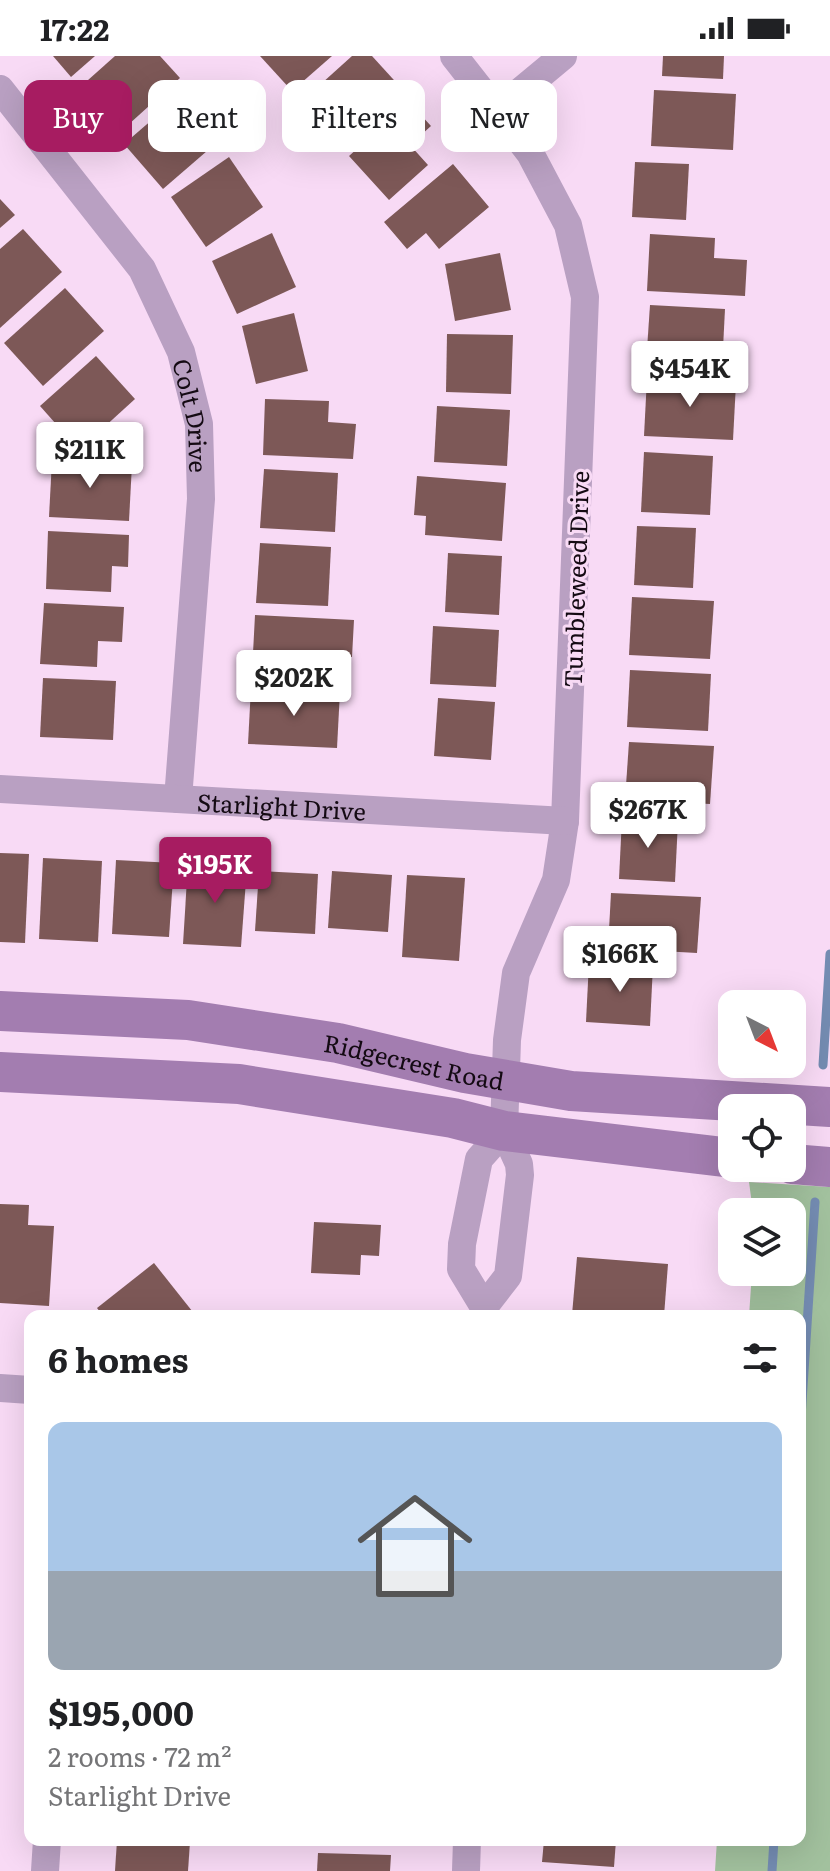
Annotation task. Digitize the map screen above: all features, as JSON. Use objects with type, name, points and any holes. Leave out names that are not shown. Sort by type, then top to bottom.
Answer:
[{"type":"main road","name":"Ridgecrest Road","points":[[0,1011],[188,1020],[338,1043],[571,1091],[830,1107]]},
{"type":"main road","name":"Ridgecrest Road","points":[[0,1072],[239,1084],[453,1118],[504,1131],[718,1156]]},
{"type":"main road","points":[[806,1165],[830,1167]]},
{"type":"street","name":"Tumbleweed Drive","points":[[454,56],[473,80]]},
{"type":"street","points":[[534,80],[563,56]]},
{"type":"street","name":"Colt Drive","points":[[0,89],[142,269],[181,352],[189,381],[199,424],[201,499],[178,799]]},
{"type":"street","name":"Tumbleweed Drive","points":[[485,1310],[508,1276],[518,1194],[519,1164],[504,1131],[507,1040],[516,973],[556,880],[565,821],[585,297],[568,225],[529,152]]},
{"type":"street","name":"Starlight Drive","points":[[0,789],[565,821]]},
{"type":"street","name":"Tumbleweed Drive","points":[[483,1310],[461,1269],[462,1244],[479,1159],[504,1131]]},
{"type":"street","points":[[0,1388],[24,1390]]},
{"type":"street","points":[[45,1871],[47,1846]]},
{"type":"street","points":[[466,1871],[467,1846]]},
{"type":"green space","points":[[749,1182],[830,1187],[830,1871],[715,1871],[717,1846],[806,1846],[806,1310],[749,1310],[751,1286],[806,1286],[806,1198],[751,1198]]},
{"type":"building","points":[[53,56],[95,56],[71,77]]},
{"type":"building","points":[[115,56],[160,56],[180,78],[148,80],[148,107],[132,121],[132,80],[88,80]]},
{"type":"building","points":[[260,56],[332,56],[305,80],[282,80]]},
{"type":"building","points":[[352,56],[372,56],[394,80],[325,80]]},
{"type":"building","points":[[663,56],[724,56],[723,79],[662,76]]},
{"type":"building","points":[[654,90],[736,94],[733,150],[651,146]]},
{"type":"building","points":[[148,123],[148,152],[206,152],[163,189],[131,152],[132,137]]},
{"type":"building","points":[[353,152],[416,152],[428,165],[389,200],[349,156]]},
{"type":"building","points":[[229,157],[263,207],[206,247],[171,197]]},
{"type":"building","points":[[635,162],[689,164],[686,220],[632,217]]},
{"type":"building","points":[[453,164],[489,207],[439,249],[426,233],[407,249],[384,222]]},
{"type":"building","points":[[0,199],[15,215],[0,228]]},
{"type":"building","points":[[23,229],[62,272],[0,328],[0,249]]},
{"type":"building","points":[[272,233],[296,287],[237,314],[212,261]]},
{"type":"building","points":[[650,234],[715,238],[714,258],[747,260],[745,296],[647,291]]},
{"type":"building","points":[[500,253],[511,310],[455,321],[445,264]]},
{"type":"building","points":[[65,288],[104,331],[43,386],[4,343]]},
{"type":"building","points":[[650,305],[725,309],[722,368],[646,364]]},
{"type":"building","points":[[294,313],[308,371],[256,384],[242,326]]},
{"type":"building","points":[[447,334],[513,335],[511,394],[446,392]]},
{"type":"building","points":[[96,356],[135,399],[79,450],[40,406]]},
{"type":"building","points":[[647,378],[736,383],[733,440],[644,436]]},
{"type":"building","points":[[265,399],[329,401],[328,422],[356,424],[353,459],[263,455]]},
{"type":"building","points":[[437,406],[510,410],[507,466],[434,462]]},
{"type":"building","points":[[644,452],[713,456],[710,515],[641,512]]},
{"type":"building","points":[[52,460],[132,464],[129,521],[49,517]]},
{"type":"building","points":[[264,469],[338,473],[335,532],[260,528]]},
{"type":"building","points":[[417,476],[506,483],[502,541],[425,535],[426,516],[414,515]]},
{"type":"building","points":[[637,526],[696,528],[693,588],[634,585]]},
{"type":"building","points":[[48,531],[129,535],[128,567],[112,566],[111,592],[46,589]]},
{"type":"building","points":[[260,543],[331,547],[328,606],[256,603]]},
{"type":"building","points":[[448,553],[502,556],[499,615],[445,612]]},
{"type":"building","points":[[632,597],[714,601],[710,659],[629,655]]},
{"type":"building","points":[[44,603],[124,607],[122,642],[98,641],[97,667],[40,664]]},
{"type":"building","points":[[255,615],[354,620],[352,657],[334,656],[333,677],[252,672]]},
{"type":"building","points":[[433,626],[499,630],[496,687],[430,684]]},
{"type":"building","points":[[630,670],[711,674],[708,731],[627,727]]},
{"type":"building","points":[[43,678],[116,681],[113,740],[40,737]]},
{"type":"building","points":[[251,687],[340,691],[337,748],[248,744]]},
{"type":"building","points":[[438,698],[495,702],[491,760],[434,756]]},
{"type":"building","points":[[629,742],[714,746],[710,804],[625,800]]},
{"type":"building","points":[[622,818],[678,821],[675,882],[619,879]]},
{"type":"building","points":[[0,853],[29,854],[25,943],[0,942]]},
{"type":"building","points":[[43,858],[102,861],[98,942],[39,939]]},
{"type":"building","points":[[116,860],[174,863],[169,937],[112,934]]},
{"type":"building","points":[[188,863],[247,867],[241,947],[183,944]]},
{"type":"building","points":[[259,871],[318,874],[315,934],[255,931]]},
{"type":"building","points":[[332,871],[392,875],[388,932],[328,928]]},
{"type":"building","points":[[407,875],[465,878],[459,961],[402,957]]},
{"type":"building","points":[[611,893],[701,897],[697,953],[608,948]]},
{"type":"building","points":[[589,962],[653,965],[650,1026],[586,1022]]},
{"type":"building","points":[[0,1204],[29,1205],[28,1225],[54,1226],[49,1306],[0,1303]]},
{"type":"building","points":[[314,1222],[381,1225],[379,1256],[361,1255],[360,1275],[311,1273]]},
{"type":"building","points":[[577,1257],[668,1264],[664,1310],[572,1310]]},
{"type":"building","points":[[154,1263],[191,1310],[98,1310],[97,1308]]},
{"type":"building","points":[[117,1846],[190,1846],[188,1871],[115,1871]]},
{"type":"building","points":[[543,1846],[616,1846],[614,1867],[542,1862]]},
{"type":"building","points":[[318,1853],[391,1855],[390,1871],[317,1871]]},
{"type":"waterway","points":[[823,1065],[830,954]]},
{"type":"waterway","points":[[806,1341],[815,1202]]},
{"type":"waterway","points":[[772,1871],[774,1846]]}]
